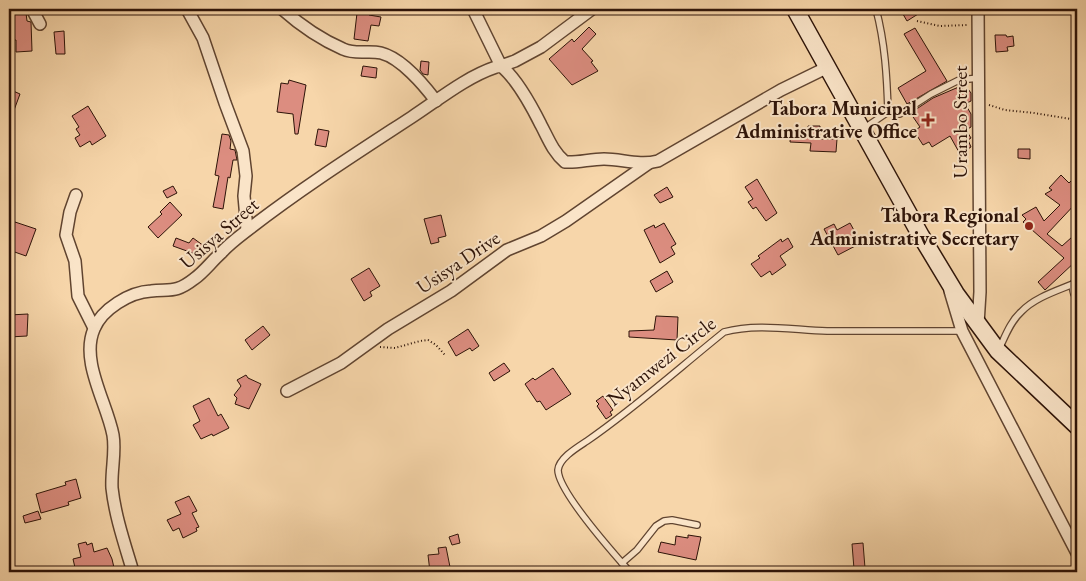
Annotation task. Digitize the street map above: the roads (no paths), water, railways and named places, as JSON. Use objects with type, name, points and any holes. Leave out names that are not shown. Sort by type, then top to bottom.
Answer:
[{"type":"main road","points":[[795,9],[946,278],[998,351],[1077,426]]},
{"type":"street","points":[[32,9],[40,24]]},
{"type":"street","points":[[187,9],[204,38],[225,103],[244,151],[246,176],[244,196],[247,230]]},
{"type":"street","points":[[282,9],[307,30],[342,49],[353,53],[373,52],[388,55],[420,81],[436,101]]},
{"type":"street","points":[[473,9],[501,66],[523,94],[558,156],[565,162],[605,159],[649,163],[666,157],[781,90],[828,67]]},
{"type":"street","name":"Usisya Street","points":[[94,328],[102,316],[136,294],[151,291],[169,291],[185,286],[204,272],[221,253],[247,230],[312,182],[436,101],[483,73],[515,61],[541,47],[592,9]]},
{"type":"street","name":"Urambo Street","points":[[978,9],[980,292],[978,325]]},
{"type":"street","name":"Usisya Drive","points":[[287,392],[341,363],[396,324],[450,291],[507,250],[540,236],[566,221],[649,163]]},
{"type":"street","points":[[76,195],[70,212],[66,235],[74,261],[78,296],[94,328],[89,343],[91,357],[113,436],[112,489],[133,572]]},
{"type":"street","points":[[946,278],[962,331],[1077,553]]},
{"type":"lane","points":[[876,9],[883,38],[888,112]]},
{"type":"lane","points":[[863,129],[888,112],[900,114],[931,94],[959,80],[979,78]]},
{"type":"lane","points":[[1077,277],[1073,284],[1073,290],[1077,299]]},
{"type":"lane","points":[[998,351],[1009,329],[1022,311],[1038,300],[1073,284]]},
{"type":"lane","name":"Nyamwezi Circle","points":[[630,572],[604,542],[561,484],[558,469],[561,462],[576,448],[613,423],[724,332],[754,327],[826,331],[962,331]]},
{"type":"lane","points":[[622,563],[637,550],[656,526],[672,520],[697,525]]},
{"type":"place","name":"Tabora Municipal Administrative Office","points":[[928,120]]},
{"type":"place","name":"Tabora Regional Administrative Secretary","points":[[1029,226]]}]
